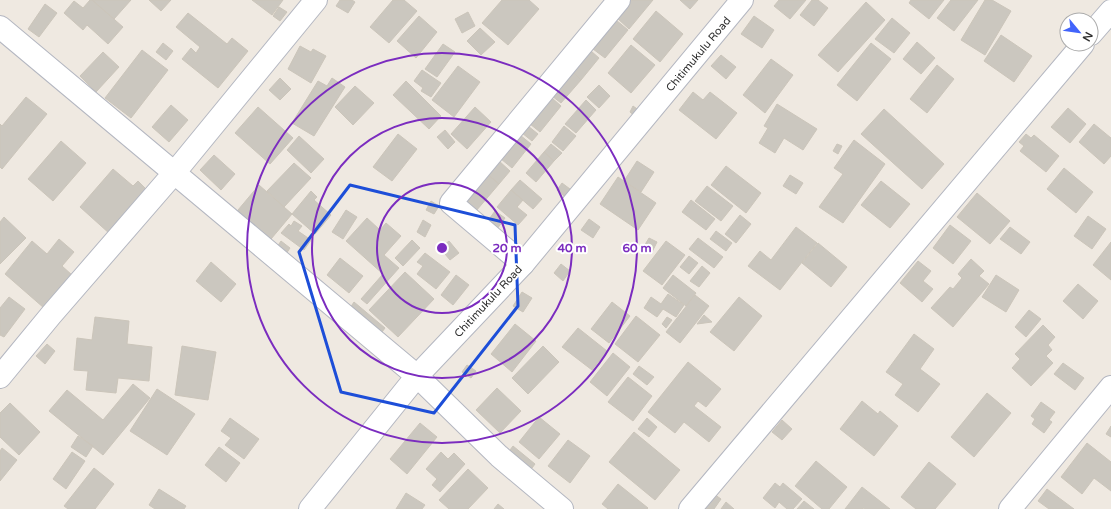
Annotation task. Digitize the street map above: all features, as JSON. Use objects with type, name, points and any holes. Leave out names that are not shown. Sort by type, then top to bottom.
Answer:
[{"type":"street","points":[[0,377],[56,309],[175,172],[316,0]]},
{"type":"street","points":[[523,264],[451,204],[619,0]]},
{"type":"street","name":"Chitimukulu Road","points":[[310,509],[417,376],[523,264],[742,0]]},
{"type":"street","points":[[1099,25],[1111,11]]},
{"type":"street","points":[[0,26],[417,376],[499,456],[562,509]]},
{"type":"street","points":[[690,509],[1076,52]]},
{"type":"street","points":[[1010,509],[1111,387]]},
{"type":"highlighted area","points":[[350,185],[515,225],[518,306],[434,413],[341,392],[299,252]]},
{"type":"building","points":[[90,0],[92,0],[123,27],[108,44],[87,25],[83,30],[64,13],[74,1],[83,8]]},
{"type":"building","points":[[92,0],[131,0],[114,19]]},
{"type":"building","points":[[149,0],[171,0],[161,11]]},
{"type":"building","points":[[252,0],[283,0],[272,15]]},
{"type":"building","points":[[340,0],[352,0],[355,2],[348,13],[336,6]]},
{"type":"building","points":[[393,0],[404,0],[417,11],[389,43],[370,27]]},
{"type":"building","points":[[502,0],[529,0],[539,9],[508,45],[482,23]]},
{"type":"building","points":[[632,0],[653,0],[629,29],[617,18]]},
{"type":"building","points":[[680,0],[698,0],[690,9]]},
{"type":"building","points":[[779,0],[806,0],[790,19],[774,6]]},
{"type":"building","points":[[812,0],[818,0],[828,8],[814,26],[800,15]]},
{"type":"building","points":[[911,0],[944,0],[929,19],[909,3]]},
{"type":"building","points":[[951,0],[978,0],[954,31],[937,18]]},
{"type":"building","points":[[985,0],[992,0],[1011,11],[985,55],[961,40]]},
{"type":"building","points":[[866,2],[885,20],[838,72],[818,55]]},
{"type":"building","points":[[45,4],[57,13],[39,37],[28,29]]},
{"type":"building","points":[[279,7],[287,12],[280,21],[273,16]]},
{"type":"building","points":[[656,11],[683,34],[660,62],[633,39]]},
{"type":"building","points":[[468,12],[475,26],[462,33],[455,19]]},
{"type":"building","points":[[188,13],[227,44],[232,38],[248,51],[218,88],[182,59],[191,48],[196,53],[200,47],[176,27]]},
{"type":"building","points":[[419,16],[437,32],[416,58],[397,41]]},
{"type":"building","points":[[754,16],[774,30],[762,48],[741,34]]},
{"type":"building","points":[[892,18],[910,33],[894,53],[875,39]]},
{"type":"building","points":[[616,20],[628,30],[605,58],[593,49]]},
{"type":"building","points":[[480,28],[495,42],[481,55],[467,41]]},
{"type":"building","points":[[1001,35],[1032,56],[1014,82],[984,61]]},
{"type":"building","points":[[917,42],[935,58],[921,74],[903,59]]},
{"type":"building","points":[[163,43],[173,51],[166,60],[156,52]]},
{"type":"building","points":[[871,43],[891,59],[857,101],[837,85]]},
{"type":"building","points":[[443,44],[455,52],[437,77],[425,69]]},
{"type":"building","points":[[631,45],[655,65],[631,93],[608,73]]},
{"type":"building","points":[[300,46],[311,52],[313,49],[326,56],[311,83],[288,69]]},
{"type":"building","points":[[142,50],[168,70],[131,118],[105,98]]},
{"type":"building","points":[[591,51],[599,58],[581,80],[573,72]]},
{"type":"building","points":[[103,52],[119,67],[96,92],[80,76]]},
{"type":"building","points":[[721,55],[736,67],[726,79],[711,66]]},
{"type":"building","points":[[771,59],[793,75],[765,113],[743,95]]},
{"type":"building","points":[[937,65],[954,79],[927,113],[910,99]]},
{"type":"building","points":[[458,66],[480,82],[454,117],[432,100]]},
{"type":"building","points":[[422,70],[441,83],[431,97],[421,91],[423,88],[414,81]]},
{"type":"building","points":[[573,72],[581,80],[561,103],[552,96]]},
{"type":"building","points":[[280,78],[291,89],[280,100],[269,90]]},
{"type":"building","points":[[332,78],[345,87],[314,136],[292,123],[318,81],[327,86]]},
{"type":"building","points":[[406,81],[441,116],[429,129],[393,95]]},
{"type":"building","points":[[599,85],[610,96],[599,108],[587,97]]},
{"type":"building","points":[[355,86],[374,103],[353,125],[335,107]]},
{"type":"building","points":[[693,92],[703,100],[710,92],[737,113],[716,139],[679,110]]},
{"type":"building","points":[[26,97],[47,114],[2,169],[0,167],[0,124],[2,126]]},
{"type":"building","points":[[552,98],[561,106],[540,132],[530,124]]},
{"type":"building","points":[[586,100],[596,110],[576,133],[565,124]]},
{"type":"building","points":[[777,104],[817,129],[803,150],[784,138],[775,153],[759,143],[768,128],[764,126]]},
{"type":"building","points":[[171,105],[188,120],[169,142],[152,127]]},
{"type":"building","points":[[633,106],[640,111],[636,117],[630,112]]},
{"type":"building","points":[[258,107],[293,138],[270,164],[235,133]]},
{"type":"building","points":[[475,107],[491,122],[467,149],[451,134]]},
{"type":"building","points":[[1068,108],[1086,124],[1070,143],[1051,127]]},
{"type":"building","points":[[884,109],[944,164],[922,189],[861,134]]},
{"type":"building","points":[[1094,124],[1111,138],[1111,156],[1104,164],[1079,142]]},
{"type":"building","points":[[528,126],[538,134],[532,141],[522,133]]},
{"type":"building","points":[[564,126],[576,136],[563,151],[552,142]]},
{"type":"building","points":[[445,130],[455,142],[448,149],[437,137]]},
{"type":"building","points":[[398,134],[417,149],[392,181],[373,167]]},
{"type":"building","points":[[1026,134],[1031,138],[1034,135],[1059,156],[1046,172],[1020,151],[1024,146],[1019,142]]},
{"type":"building","points":[[520,135],[531,144],[512,168],[501,159]]},
{"type":"building","points":[[299,136],[324,159],[311,173],[287,150]]},
{"type":"building","points":[[854,140],[885,164],[843,223],[819,207],[843,174],[834,168]]},
{"type":"building","points":[[61,141],[86,163],[53,201],[28,179]]},
{"type":"building","points":[[551,144],[562,153],[554,161],[544,152]]},
{"type":"building","points":[[837,144],[842,146],[838,154],[833,151]]},
{"type":"building","points":[[544,152],[554,161],[536,182],[526,173]]},
{"type":"building","points":[[214,155],[235,174],[221,190],[200,170]]},
{"type":"building","points":[[498,160],[510,171],[499,184],[486,173]]},
{"type":"building","points":[[637,161],[654,172],[641,192],[624,181]]},
{"type":"building","points":[[294,163],[311,178],[284,207],[267,191]]},
{"type":"building","points":[[726,166],[761,193],[746,213],[711,185]]},
{"type":"building","points":[[1064,168],[1093,192],[1076,213],[1047,189]]},
{"type":"building","points":[[113,169],[133,186],[138,181],[148,191],[110,234],[80,207]]},
{"type":"building","points":[[486,173],[499,184],[476,211],[463,200]]},
{"type":"building","points":[[790,175],[803,183],[796,194],[783,186]]},
{"type":"building","points":[[618,177],[656,203],[638,230],[600,204]]},
{"type":"building","points":[[520,180],[542,199],[533,209],[511,190]]},
{"type":"building","points":[[881,181],[910,204],[890,228],[861,205]]},
{"type":"building","points":[[562,183],[570,189],[564,196],[557,190]]},
{"type":"building","points":[[259,185],[292,214],[266,245],[233,216]]},
{"type":"building","points":[[707,186],[733,206],[721,221],[695,201]]},
{"type":"building","points":[[511,190],[523,200],[517,207],[527,215],[518,225],[497,207]]},
{"type":"building","points":[[311,191],[317,197],[314,200],[331,215],[315,234],[292,214]]},
{"type":"building","points":[[977,193],[1010,221],[990,244],[957,217]]},
{"type":"building","points":[[691,200],[715,219],[706,230],[682,212]]},
{"type":"building","points":[[431,201],[439,206],[434,214],[426,210]]},
{"type":"building","points":[[346,210],[357,217],[343,239],[332,232]]},
{"type":"building","points":[[495,211],[505,218],[497,229],[487,222]]},
{"type":"building","points":[[740,215],[751,224],[736,243],[725,234]]},
{"type":"building","points":[[1088,216],[1106,229],[1092,249],[1074,236]]},
{"type":"building","points":[[4,217],[26,238],[0,264],[0,222]]},
{"type":"building","points":[[367,218],[380,230],[386,223],[401,236],[384,255],[399,268],[367,304],[361,299],[383,274],[346,241]]},
{"type":"building","points":[[589,219],[600,227],[593,238],[581,230]]},
{"type":"building","points":[[423,220],[431,225],[425,237],[417,232]]},
{"type":"building","points":[[294,221],[302,226],[298,231],[311,240],[304,250],[281,233],[289,224],[291,226]]},
{"type":"building","points":[[950,225],[971,241],[953,264],[933,248]]},
{"type":"building","points":[[796,227],[817,243],[780,290],[748,266],[760,251],[771,260]]},
{"type":"building","points":[[1010,227],[1030,242],[1021,254],[1000,239]]},
{"type":"building","points":[[716,231],[732,243],[726,251],[710,239]]},
{"type":"building","points":[[649,238],[657,242],[652,252],[643,248]]},
{"type":"building","points":[[698,238],[723,257],[714,268],[689,249]]},
{"type":"building","points":[[59,239],[74,252],[62,266],[72,275],[44,308],[5,274],[32,241],[47,254]]},
{"type":"building","points":[[412,240],[420,248],[403,266],[395,258]]},
{"type":"building","points":[[281,241],[290,248],[284,257],[275,250]]},
{"type":"building","points":[[449,241],[459,253],[450,260],[440,248]]},
{"type":"building","points":[[666,241],[685,255],[662,285],[643,271]]},
{"type":"building","points":[[1111,242],[1111,280],[1093,265]]},
{"type":"building","points":[[818,243],[847,267],[831,287],[802,263]]},
{"type":"building","points":[[425,253],[450,272],[436,289],[417,274],[423,266],[417,262]]},
{"type":"building","points":[[689,256],[698,263],[689,274],[680,267]]},
{"type":"building","points":[[340,258],[363,276],[349,293],[327,275]]},
{"type":"building","points":[[971,259],[984,271],[979,276],[989,284],[953,327],[931,308],[950,287],[953,289],[962,278],[958,274]]},
{"type":"building","points":[[918,261],[931,271],[923,281],[933,289],[922,302],[900,283]]},
{"type":"building","points":[[211,262],[236,284],[221,302],[196,281]]},
{"type":"building","points":[[561,264],[570,271],[563,281],[554,273]]},
{"type":"building","points":[[702,266],[710,273],[699,287],[690,281]]},
{"type":"building","points":[[405,272],[434,299],[398,337],[369,310]]},
{"type":"building","points":[[456,275],[469,285],[453,305],[441,295]]},
{"type":"building","points":[[673,275],[696,293],[686,306],[663,288]]},
{"type":"building","points":[[996,275],[1019,290],[1006,312],[982,297]]},
{"type":"building","points":[[1078,284],[1098,301],[1083,319],[1063,301]]},
{"type":"building","points":[[522,292],[532,298],[523,312],[513,306]]},
{"type":"building","points":[[668,294],[684,305],[676,317],[663,309],[657,317],[644,308],[651,297],[661,304]]},
{"type":"building","points":[[695,295],[709,306],[680,343],[666,332]]},
{"type":"building","points":[[9,297],[25,309],[4,337],[0,335],[0,308]]},
{"type":"building","points":[[739,297],[762,316],[734,351],[710,332]]},
{"type":"building","points":[[354,302],[385,328],[379,336],[348,311]]},
{"type":"building","points":[[612,302],[630,316],[609,343],[591,329]]},
{"type":"building","points":[[1029,310],[1041,319],[1026,337],[1015,327]]},
{"type":"building","points":[[704,315],[712,322],[697,324]]},
{"type":"building","points":[[636,316],[660,335],[638,362],[615,344]]},
{"type":"building","points":[[95,317],[129,321],[127,344],[152,347],[149,381],[118,378],[116,393],[86,390],[88,371],[74,370],[77,338],[92,340]]},
{"type":"building","points":[[667,317],[672,320],[666,328],[662,324]]},
{"type":"building","points":[[515,324],[536,341],[512,372],[491,354]]},
{"type":"building","points":[[1043,325],[1055,337],[1048,345],[1052,350],[1046,356],[1053,363],[1031,386],[1012,368],[1020,359],[1015,354]]},
{"type":"building","points":[[578,328],[607,351],[592,370],[562,347]]},
{"type":"building","points":[[914,334],[934,349],[920,369],[940,384],[918,412],[895,395],[903,384],[886,372]]},
{"type":"building","points":[[47,344],[55,351],[45,364],[36,356]]},
{"type":"building","points":[[182,346],[216,352],[208,400],[175,395]]},
{"type":"building","points":[[543,346],[559,362],[528,394],[512,378]]},
{"type":"building","points":[[613,353],[630,367],[607,396],[590,382]]},
{"type":"building","points":[[688,362],[721,389],[706,407],[698,401],[694,406],[721,427],[709,442],[684,422],[675,433],[648,412]]},
{"type":"building","points":[[1063,363],[1084,378],[1075,390],[1054,374]]},
{"type":"building","points":[[467,365],[476,371],[471,378],[462,372]]},
{"type":"building","points":[[639,366],[654,377],[647,385],[633,374]]},
{"type":"building","points":[[628,377],[652,396],[633,421],[608,402]]},
{"type":"building","points":[[133,384],[150,398],[103,455],[49,411],[67,390],[103,420]]},
{"type":"building","points":[[497,388],[521,411],[500,433],[476,410]]},
{"type":"building","points":[[157,389],[195,414],[167,455],[130,431]]},
{"type":"building","points":[[987,393],[1011,413],[974,457],[951,437]]},
{"type":"building","points":[[862,401],[878,414],[880,411],[898,426],[874,456],[840,429]]},
{"type":"building","points":[[1041,402],[1055,412],[1049,420],[1052,422],[1044,433],[1032,424],[1035,419],[1031,416]]},
{"type":"building","points":[[10,403],[40,432],[19,455],[0,437],[0,413]]},
{"type":"building","points":[[539,417],[560,434],[539,459],[519,442]]},
{"type":"building","points":[[230,418],[259,439],[244,459],[225,445],[231,438],[221,431]]},
{"type":"building","points":[[647,418],[657,427],[649,437],[638,429]]},
{"type":"building","points":[[782,420],[792,429],[782,440],[772,432]]},
{"type":"building","points":[[420,423],[437,437],[407,474],[390,459]]},
{"type":"building","points":[[1111,426],[1111,437],[1106,434]]},
{"type":"building","points":[[634,432],[680,470],[655,500],[609,462]]},
{"type":"building","points":[[78,436],[93,446],[86,457],[71,447]]},
{"type":"building","points":[[568,440],[590,456],[570,483],[548,466]]},
{"type":"building","points":[[1087,443],[1111,462],[1111,491],[1094,478],[1082,494],[1061,477]]},
{"type":"building","points":[[513,446],[535,464],[529,472],[507,454]]},
{"type":"building","points":[[219,447],[240,463],[226,482],[205,465]]},
{"type":"building","points":[[2,448],[17,460],[0,481],[0,451]]},
{"type":"building","points":[[72,452],[85,461],[66,489],[53,479]]},
{"type":"building","points":[[441,452],[448,459],[454,453],[465,464],[440,492],[432,485],[437,479],[426,469]]},
{"type":"building","points":[[816,461],[847,487],[829,509],[822,509],[795,486]]},
{"type":"building","points":[[929,462],[956,484],[935,509],[916,509],[901,497]]},
{"type":"building","points":[[94,468],[114,484],[95,509],[68,509],[64,506]]},
{"type":"building","points":[[468,469],[488,488],[468,509],[449,509],[439,500]]},
{"type":"building","points":[[775,483],[780,487],[783,483],[802,499],[793,509],[787,509],[779,502],[775,508],[763,498]]},
{"type":"building","points":[[618,484],[648,508],[608,509],[602,504]]},
{"type":"building","points":[[862,487],[890,509],[845,509]]},
{"type":"building","points":[[159,489],[186,506],[184,509],[155,509],[149,505]]},
{"type":"building","points":[[1047,489],[1074,509],[1049,509],[1038,501]]},
{"type":"building","points":[[711,492],[721,499],[714,509],[698,509]]},
{"type":"building","points":[[406,493],[425,505],[422,509],[396,509]]},
{"type":"building","points":[[804,501],[814,509],[797,509]]},
{"type":"building","points":[[726,502],[734,509],[721,509]]},
{"type":"building","points":[[498,504],[504,509],[494,509]]}]
